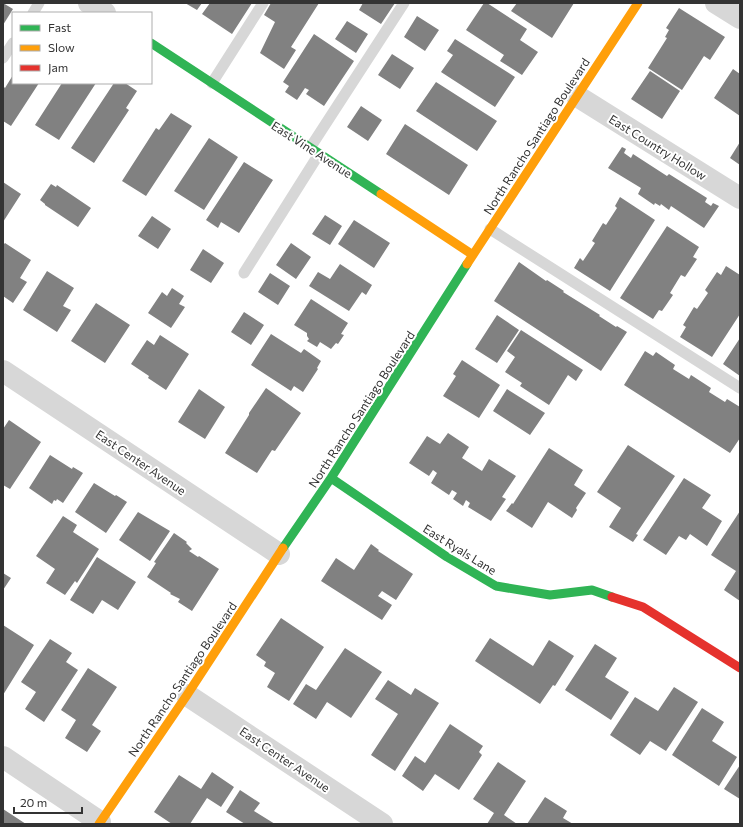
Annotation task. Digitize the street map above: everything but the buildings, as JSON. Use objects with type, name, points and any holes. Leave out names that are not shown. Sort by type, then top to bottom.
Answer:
[{"type":"street","points":[[89,3],[103,12]]},
{"type":"street","name":"North Rancho Santiago Boulevard","points":[[100,823],[331,478],[473,255],[638,3]]},
{"type":"street","points":[[716,3],[740,18]]},
{"type":"street","name":"East Vine Avenue","points":[[152,44],[473,255]]},
{"type":"street","name":"East Country Hollow","points":[[577,96],[740,198]]},
{"type":"street","name":"East Center Avenue","points":[[3,371],[279,554]]},
{"type":"street","name":"East Ryals Lane","points":[[331,478],[447,557],[496,586],[550,595],[592,590],[643,607],[740,668]]},
{"type":"street","name":"East Center Avenue","points":[[187,695],[382,824]]},
{"type":"street","points":[[3,757],[100,823]]},
{"type":"lane","points":[[34,12],[39,3]]},
{"type":"lane","points":[[212,83],[264,3]]},
{"type":"lane","points":[[244,273],[404,3]]},
{"type":"lane","points":[[3,58],[12,44]]},
{"type":"lane","points":[[490,229],[740,388]]},
{"type":"traffic: fast","points":[[152,44],[381,194]]},
{"type":"traffic: fast","points":[[283,548],[331,478],[467,264]]},
{"type":"traffic: fast","points":[[331,478],[447,557],[496,586],[550,595],[592,590],[612,597]]},
{"type":"traffic: slow","points":[[467,264],[638,3]]},
{"type":"traffic: slow","points":[[381,194],[473,255]]},
{"type":"traffic: slow","points":[[99,824],[187,695],[283,548]]},
{"type":"traffic: jam","points":[[612,597],[643,607],[740,668]]}]
